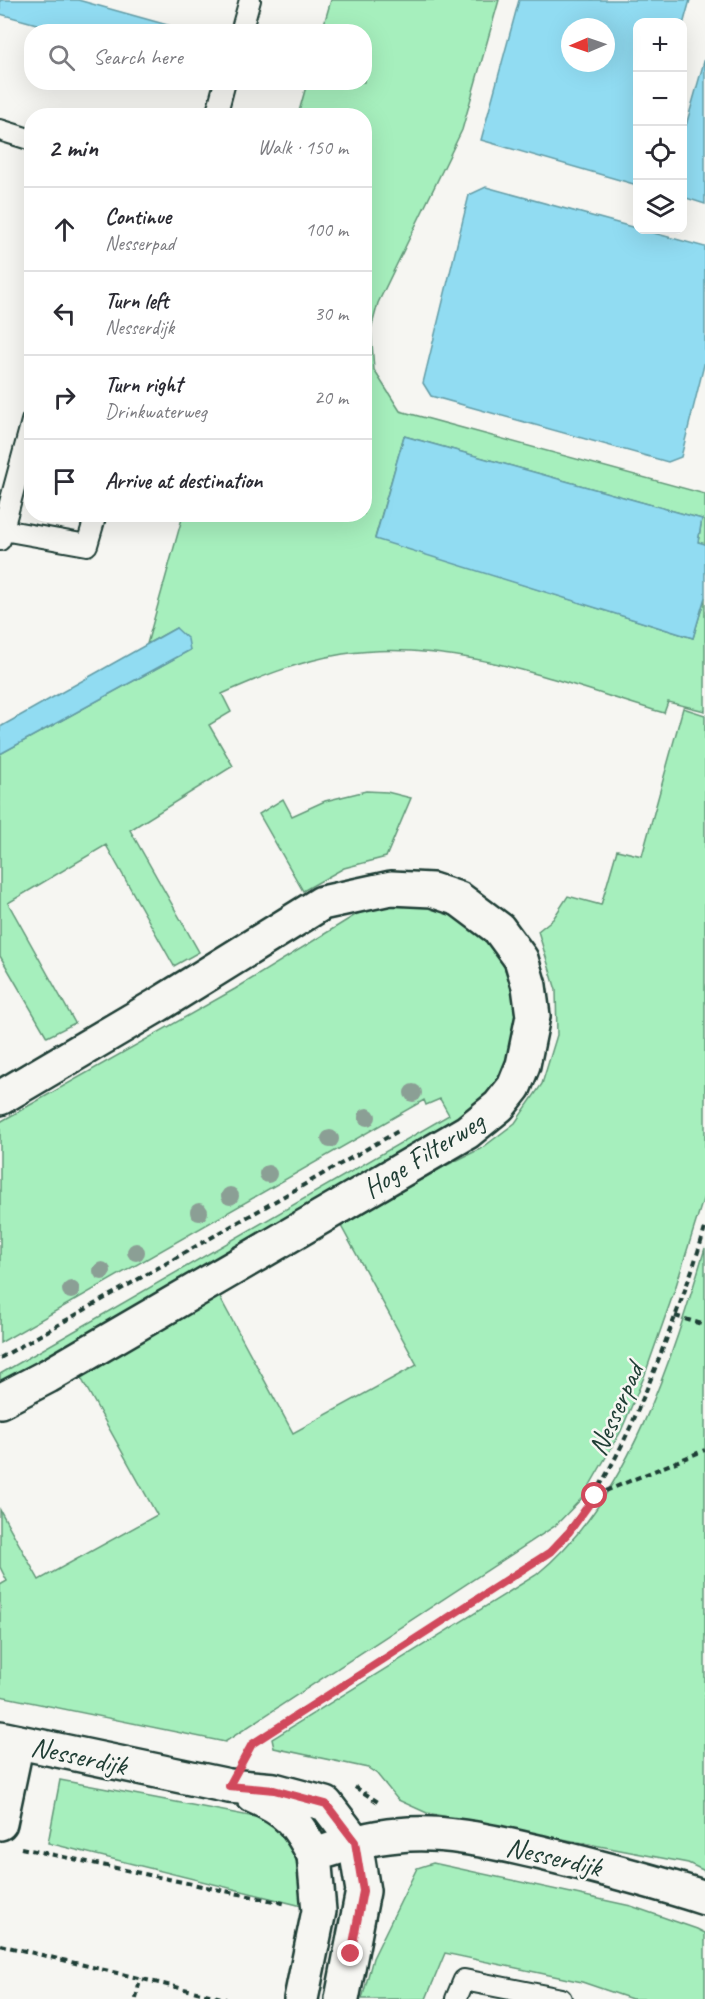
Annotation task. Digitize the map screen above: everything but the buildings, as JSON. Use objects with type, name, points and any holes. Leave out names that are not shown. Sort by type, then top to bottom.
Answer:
[{"type":"street","name":"Hoge Filterweg","points":[[0,1098],[158,1005],[322,903],[379,890],[391,888],[432,890],[459,899],[478,911],[499,929],[521,959],[530,986],[533,1016],[523,1065],[513,1087],[499,1106],[467,1132],[48,1376],[0,1401]]},
{"type":"street","name":"Nesserdijk","points":[[8,1740],[229,1786],[274,1790],[326,1804],[355,1842]]},
{"type":"street","points":[[6,1834],[8,1740]]},
{"type":"street","name":"Nesserdijk","points":[[229,1786],[275,1806],[290,1818],[298,1825],[315,1855],[355,1842],[399,1834],[434,1834],[492,1842],[624,1872],[705,1898]]},
{"type":"street","points":[[342,1999],[363,1891],[355,1842]]},
{"type":"street","points":[[301,1999],[319,1911],[315,1855]]},
{"type":"lane","points":[[243,24],[250,0]]},
{"type":"lane","points":[[218,108],[223,90]]},
{"type":"lane","points":[[0,130],[24,138]]},
{"type":"lane","points":[[24,450],[1,535],[87,545],[94,522]]},
{"type":"lane","points":[[456,1999],[464,1980],[561,1999]]},
{"type":"path","points":[[0,1358],[401,1129]]},
{"type":"path","name":"Nesserpad","points":[[229,1786],[252,1744],[550,1552],[569,1532],[595,1496],[637,1414],[675,1316],[705,1228]]},
{"type":"path","points":[[675,1316],[705,1325]]},
{"type":"path","points":[[595,1496],[705,1450]]},
{"type":"path","points":[[348,1785],[380,1803],[399,1834]]},
{"type":"path","points":[[6,1834],[319,1911]]},
{"type":"path","points":[[0,1945],[226,1999]]},
{"type":"path","points":[[136,1999],[140,1978]]},
{"type":"green space","points":[[331,0],[499,0],[462,130],[378,303],[372,325],[372,108],[300,108],[305,90],[372,90],[372,24],[324,24]]},
{"type":"green space","points":[[372,343],[374,370],[400,411],[705,494],[705,544],[698,542],[702,519],[404,436],[375,538],[693,638],[705,597],[705,711],[668,702],[664,713],[506,666],[465,657],[384,650],[343,654],[312,661],[281,670],[222,694],[231,712],[209,725],[233,766],[130,830],[199,952],[174,966],[106,845],[8,903],[75,1023],[47,1037],[0,956],[0,754],[190,650],[176,628],[147,644],[181,522],[372,522]]},
{"type":"green space","points":[[683,708],[705,715],[705,1193],[644,1377],[621,1431],[583,1497],[555,1526],[225,1742],[0,1696],[0,1585],[7,1581],[0,1567],[0,1510],[39,1580],[157,1515],[80,1376],[219,1296],[293,1433],[417,1365],[341,1226],[445,1166],[482,1148],[515,1123],[542,1084],[557,1035],[556,990],[538,931],[553,919],[568,896],[601,905],[617,850],[642,856]]},
{"type":"green space","points":[[366,791],[387,792],[411,798],[386,857],[344,868],[303,891],[259,814],[283,799],[292,816],[325,801]]},
{"type":"green space","points":[[402,902],[443,909],[469,923],[497,950],[512,987],[519,1038],[493,1095],[459,1123],[0,1387],[0,1374],[449,1115],[440,1099],[426,1105],[424,1100],[0,1343],[0,1122],[235,989],[357,914],[378,906]]},
{"type":"green space","points":[[705,1248],[705,1871],[688,1863],[427,1813],[398,1800],[377,1774],[368,1768],[274,1748],[272,1739],[536,1575],[569,1544],[597,1508],[622,1468],[643,1425],[678,1335]]},
{"type":"green space","points":[[60,1780],[276,1821],[297,1861],[300,1871],[302,1906],[48,1843]]},
{"type":"green space","points":[[433,1863],[631,1906],[705,1933],[705,1999],[632,1999],[582,1982],[445,1953],[426,1999],[362,1999],[373,1958],[417,1868]]},
{"type":"water","points":[[0,0],[78,0],[164,24],[36,24],[0,14]]},
{"type":"water","points":[[519,0],[690,0],[685,18],[633,18],[633,184],[481,140]]},
{"type":"water","points":[[705,58],[705,204],[687,198],[687,122]]},
{"type":"water","points":[[486,187],[633,227],[633,234],[658,234],[705,247],[705,361],[681,457],[668,462],[431,396],[423,383],[469,195]]},
{"type":"water","points":[[404,436],[702,519],[698,542],[705,544],[705,597],[693,638],[375,539]]},
{"type":"water","points":[[176,628],[188,639],[190,650],[0,754],[0,727]]},
{"type":"route","points":[[351,1954],[363,1891],[355,1842],[326,1804],[274,1790],[229,1786],[252,1744],[550,1552],[569,1532],[595,1496]]}]
